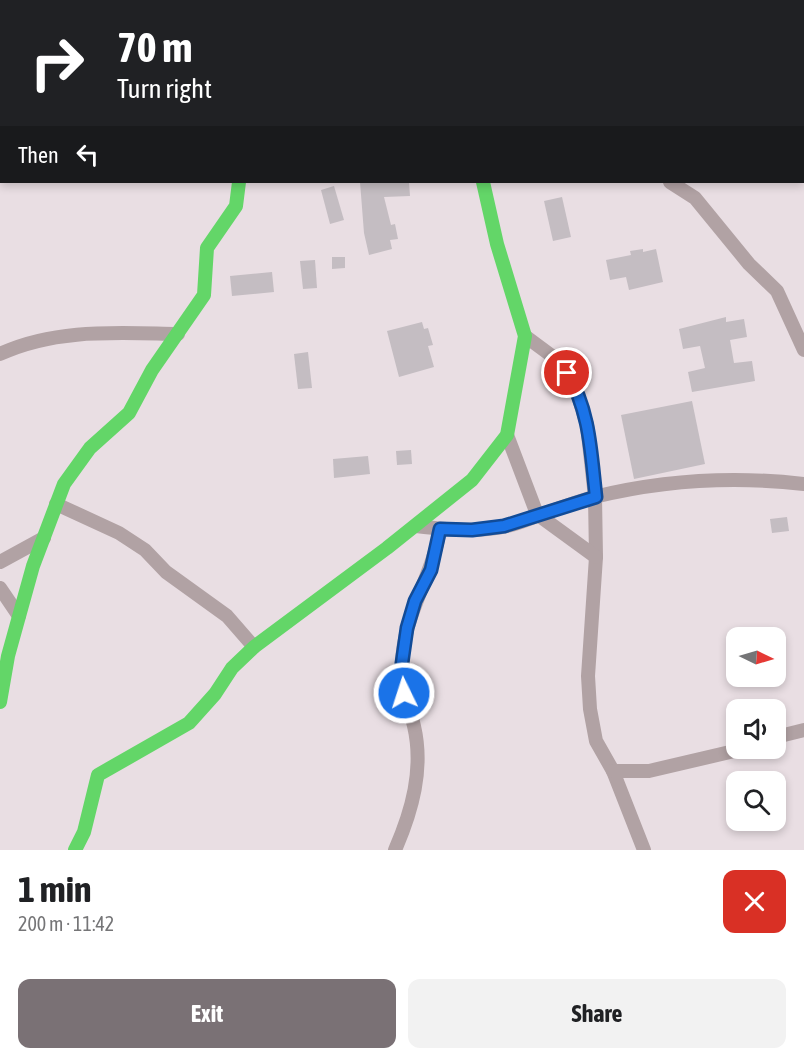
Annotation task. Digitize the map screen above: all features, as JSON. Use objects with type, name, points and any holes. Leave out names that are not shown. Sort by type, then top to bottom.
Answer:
[{"type":"street","points":[[0,702],[19,616],[64,484],[90,448],[129,412],[152,370],[204,295],[207,284],[207,248],[236,206],[240,183]]},
{"type":"street","points":[[75,850],[82,841],[88,822],[98,775],[189,723],[232,668],[254,647],[416,526],[472,480],[507,435],[525,336],[497,244],[483,183]]},
{"type":"street","points":[[672,183],[695,198],[749,264],[777,291],[804,350]]},
{"type":"street","points":[[0,354],[43,338],[70,334],[178,334]]},
{"type":"street","points":[[525,336],[556,359],[576,389],[587,425],[596,497],[596,557],[588,676],[590,709],[596,741],[613,771],[644,850]]},
{"type":"street","points":[[507,435],[537,514],[596,557]]},
{"type":"street","points":[[416,526],[472,530],[504,526],[596,497],[700,480],[772,480],[804,484]]},
{"type":"street","points":[[56,504],[119,533],[145,550],[166,572],[227,616],[254,647]]},
{"type":"street","points":[[395,850],[409,818],[416,787],[418,756],[415,728],[404,693],[402,663],[415,601],[431,570],[440,529]]},
{"type":"street","points":[[0,562],[44,538]]},
{"type":"street","points":[[0,588],[19,616]]},
{"type":"street","points":[[786,734],[804,730]]},
{"type":"street","points":[[613,771],[649,771],[726,753]]},
{"type":"building","points":[[360,183],[409,183],[410,196],[384,197],[391,225],[395,224],[398,239],[390,240],[392,249],[369,255],[364,233]]},
{"type":"building","points":[[334,186],[344,220],[330,224],[321,190]]},
{"type":"building","points":[[562,197],[571,237],[553,241],[544,201]]},
{"type":"building","points":[[643,249],[643,252],[656,249],[663,282],[629,290],[626,277],[610,280],[606,260],[631,255],[630,251]]},
{"type":"building","points":[[332,257],[345,257],[345,268],[332,269]]},
{"type":"building","points":[[315,260],[317,288],[303,289],[300,261]]},
{"type":"building","points":[[272,272],[274,292],[232,296],[230,276]]},
{"type":"building","points":[[726,317],[726,322],[744,319],[747,337],[730,340],[734,363],[752,361],[755,381],[692,392],[688,372],[705,368],[700,346],[683,349],[679,329]]},
{"type":"building","points":[[422,322],[424,329],[428,328],[433,345],[428,346],[434,367],[399,377],[387,331]]},
{"type":"building","points":[[308,352],[312,388],[298,389],[294,354]]},
{"type":"building","points":[[692,401],[705,464],[634,479],[621,415]]},
{"type":"building","points":[[411,450],[412,464],[397,465],[396,451]]},
{"type":"building","points":[[368,456],[370,474],[334,478],[333,459]]},
{"type":"building","points":[[787,517],[789,531],[772,533],[770,519]]},
{"type":"traffic: fast","points":[[0,702],[8,656],[33,566],[64,484],[90,448],[129,413],[152,370],[204,295],[207,248],[236,206],[239,183]]},
{"type":"traffic: fast","points":[[75,850],[84,832],[98,775],[189,723],[215,694],[232,668],[254,647],[387,548],[472,480],[507,435],[525,336],[497,244],[483,183]]},
{"type":"route","points":[[404,693],[402,663],[407,628],[415,601],[437,553],[440,529],[472,530],[504,526],[596,497],[587,425],[576,389],[567,373]]}]
